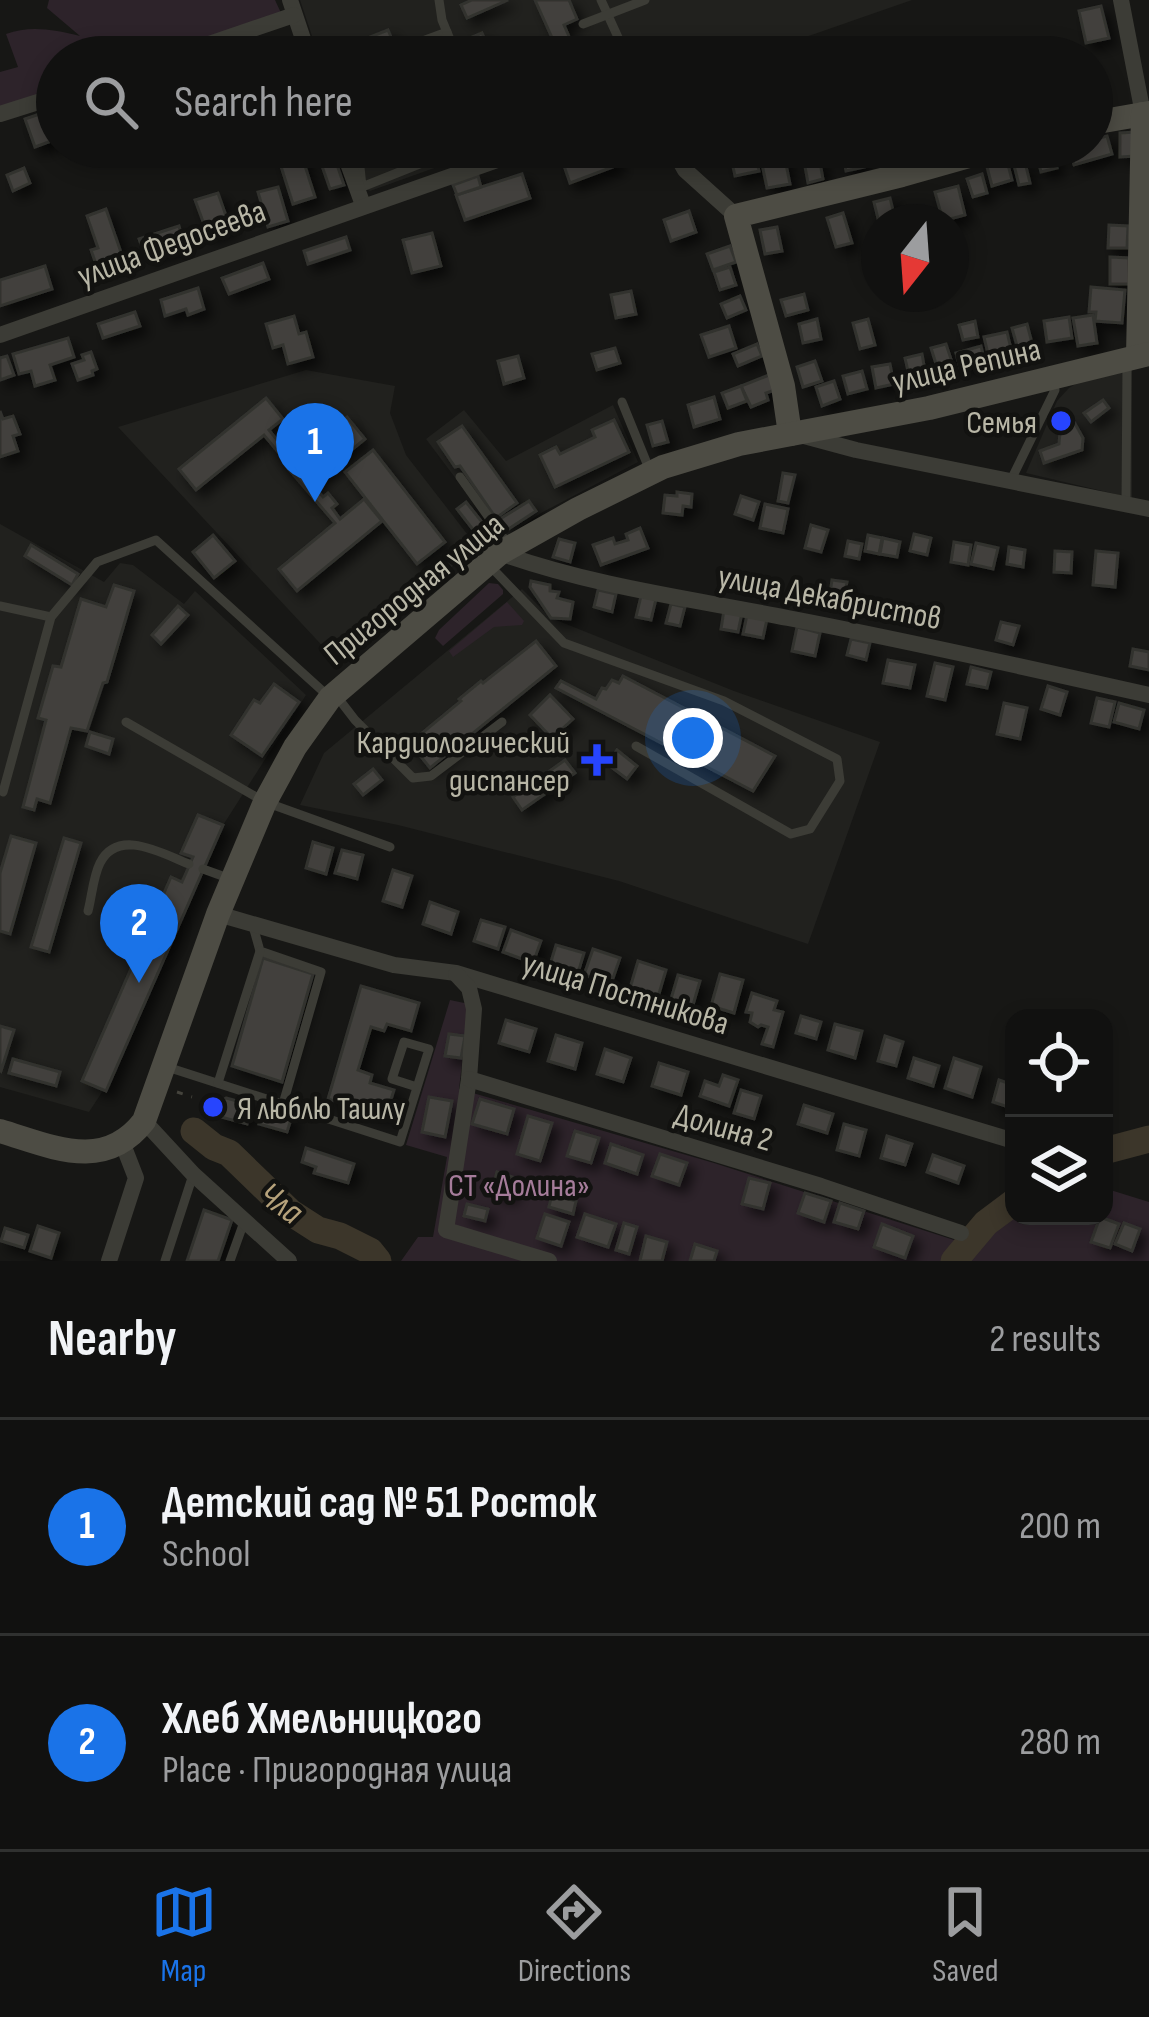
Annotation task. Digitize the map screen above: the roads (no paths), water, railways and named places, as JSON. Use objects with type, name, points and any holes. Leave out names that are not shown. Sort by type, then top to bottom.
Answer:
[{"type":"street","points":[[1121,0],[1146,114],[1138,356]]},
{"type":"street","points":[[223,36],[292,8]]},
{"type":"street","points":[[0,114],[36,103]]},
{"type":"street","points":[[1113,120],[1146,114]]},
{"type":"street","points":[[349,168],[363,206]]},
{"type":"street","name":"улица Федосеева","points":[[0,335],[473,168]]},
{"type":"street","points":[[685,168],[736,216],[794,434]]},
{"type":"street","points":[[736,216],[927,168]]},
{"type":"street","name":"улица Репина","points":[[794,434],[929,408],[1138,356]]},
{"type":"street","name":"Пригородная улица","points":[[122,1142],[144,1121],[218,914],[265,802],[295,747],[333,696],[499,554],[650,471],[739,444],[794,434],[1149,509]]},
{"type":"street","name":"улица Декабристов","points":[[499,554],[609,583],[886,636],[1149,695]]},
{"type":"street","name":"улица Постникова","points":[[218,914],[394,965],[456,973],[1005,1138]]},
{"type":"street","points":[[456,973],[470,988],[474,1009],[469,1079],[446,1230],[549,1261]]},
{"type":"street","name":"Долина 2","points":[[469,1079],[961,1233]]},
{"type":"street","points":[[144,1121],[277,1257]]},
{"type":"street","points":[[0,1131],[86,1153],[122,1142],[136,1178],[109,1261]]},
{"type":"lane","points":[[439,0],[448,36]]},
{"type":"lane","points":[[601,0],[618,36]]},
{"type":"lane","points":[[583,24],[645,0]]},
{"type":"lane","points":[[436,36],[447,32]]},
{"type":"lane","points":[[360,168],[362,187],[410,168]]},
{"type":"lane","points":[[1126,503],[1138,356]]},
{"type":"lane","points":[[1011,480],[1055,390],[1053,379]]},
{"type":"lane","points":[[622,402],[650,471]]},
{"type":"lane","points":[[460,477],[499,554],[564,643],[724,701],[837,759],[839,782],[810,829],[791,834],[636,746]]},
{"type":"lane","points":[[3,792],[51,617],[97,562],[156,540],[333,696],[413,778],[430,776],[502,722]]},
{"type":"lane","points":[[0,605],[51,617]]},
{"type":"lane","points":[[126,722],[265,802],[390,847]]},
{"type":"lane","points":[[88,911],[99,864],[116,846],[139,845],[190,864]]},
{"type":"lane","points":[[203,869],[233,880]]},
{"type":"lane","points":[[218,1083],[260,951],[252,924]]},
{"type":"lane","points":[[260,951],[321,972],[283,1104]]},
{"type":"lane","points":[[164,1066],[400,1142],[429,1049],[404,1042],[392,1078],[417,1087]]},
{"type":"lane","points":[[165,1261],[193,1174]]},
{"type":"lane","points":[[230,1261],[244,1222]]},
{"type":"waterway","name":"Чла","points":[[194,1131],[229,1153],[290,1212],[318,1230],[370,1251],[378,1261]]},
{"type":"waterway","name":"Чла","points":[[1113,1149],[1149,1139]]},
{"type":"waterway","name":"Чла","points":[[954,1261],[986,1223],[1005,1209]]},
{"type":"place","name":"Семья","points":[[1061,421]]},
{"type":"place","name":"Детский сад № 51 Росток","points":[[315,502]]},
{"type":"place","name":"Кардиологический диспансер","points":[[597,760]]},
{"type":"place","name":"Хлеб Хмельницкого","points":[[139,983]]},
{"type":"place","name":"Я люблю Ташлу","points":[[213,1107]]},
{"type":"park label","name":"СТ «Долина»","points":[[519,1184]]}]
